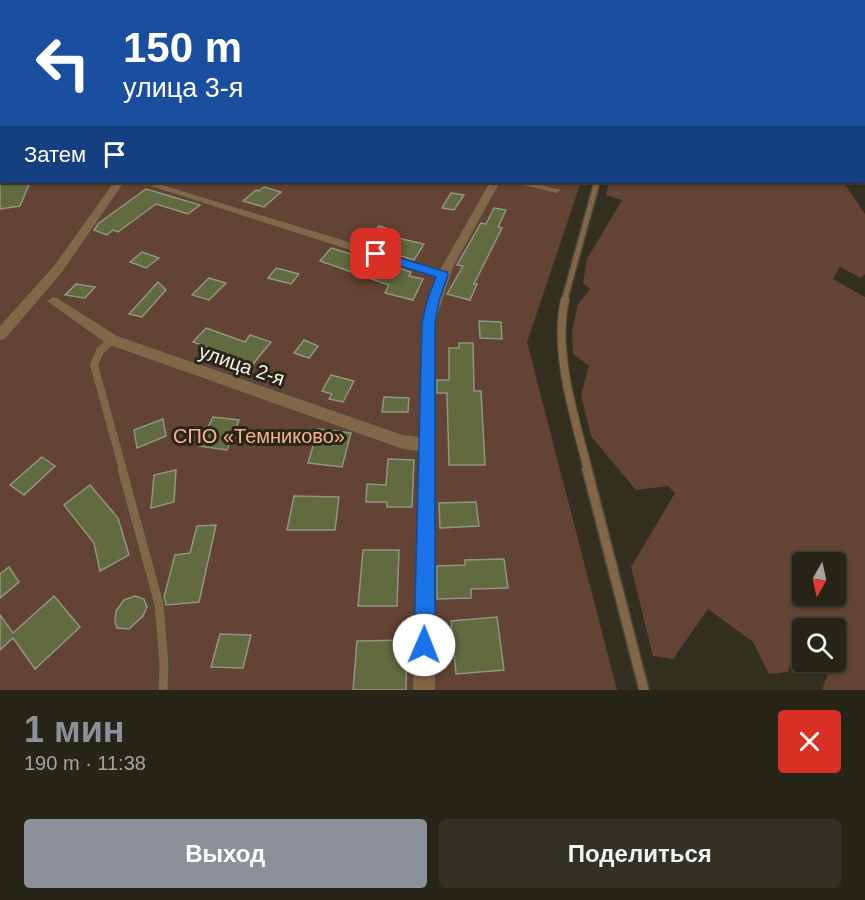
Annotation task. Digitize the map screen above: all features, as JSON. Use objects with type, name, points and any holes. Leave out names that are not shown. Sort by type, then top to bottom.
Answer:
[{"type":"street","points":[[0,335],[58,269],[118,183]]},
{"type":"street","points":[[424,690],[429,323],[433,301],[442,275],[494,183]]},
{"type":"street","points":[[521,183],[556,190]]},
{"type":"street","points":[[156,186],[442,275]]},
{"type":"street","name":"улица 2-я","points":[[53,301],[77,316],[93,330],[112,340],[403,442],[427,445]]},
{"type":"lane","points":[[597,183],[569,280],[561,316],[562,339],[571,399],[606,548],[644,690]]},
{"type":"lane","points":[[112,340],[100,351],[94,365],[159,604],[164,665],[163,690]]},
{"type":"green space","name":"СПО «Темниково»","points":[[0,183],[581,183],[527,342],[617,690],[0,690]]},
{"type":"green space","points":[[609,183],[839,183],[846,186],[865,214],[865,274],[861,278],[840,267],[833,279],[865,297],[865,690],[822,690],[828,672],[846,672],[846,618],[792,618],[792,655],[788,672],[769,674],[753,642],[708,609],[673,659],[653,656],[631,567],[675,493],[668,486],[636,490],[591,436],[581,395],[589,366],[573,354],[572,331],[578,304],[590,289],[583,283],[587,259],[622,200],[606,195]]},
{"type":"building","points":[[0,183],[30,183],[20,206],[0,209]]},
{"type":"building","points":[[264,187],[281,192],[264,207],[243,201],[256,190],[259,191]]},
{"type":"building","points":[[146,189],[200,205],[188,214],[156,204],[118,232],[113,230],[107,235],[94,230],[99,223]]},
{"type":"building","points":[[451,193],[464,195],[454,210],[442,208]]},
{"type":"building","points":[[494,208],[506,210],[498,227],[502,228],[474,284],[477,284],[470,300],[447,294],[463,266],[457,265],[481,223],[486,224]]},
{"type":"building","points":[[379,226],[397,232],[393,237],[424,244],[414,260],[364,245]]},
{"type":"building","points":[[331,248],[411,272],[409,276],[423,279],[413,300],[385,293],[389,285],[320,261]]},
{"type":"building","points":[[142,252],[159,258],[146,268],[130,262]]},
{"type":"building","points":[[276,268],[299,274],[291,284],[268,278]]},
{"type":"building","points":[[209,278],[226,283],[209,300],[192,295]]},
{"type":"building","points":[[158,282],[166,290],[142,317],[129,314]]},
{"type":"building","points":[[76,284],[95,287],[85,298],[65,295]]},
{"type":"building","points":[[479,321],[501,322],[502,339],[480,338]]},
{"type":"building","points":[[206,328],[245,342],[250,335],[271,342],[253,364],[193,342]]},
{"type":"building","points":[[304,340],[318,346],[309,358],[294,353]]},
{"type":"building","points":[[459,343],[473,343],[474,391],[481,391],[485,465],[449,465],[447,393],[437,393],[437,380],[449,380],[449,348],[459,348]]},
{"type":"building","points":[[331,375],[354,381],[343,402],[329,399],[332,394],[322,391]]},
{"type":"building","points":[[384,397],[409,398],[408,412],[382,412]]},
{"type":"building","points":[[213,417],[239,420],[227,450],[199,446]]},
{"type":"building","points":[[163,419],[166,436],[137,448],[134,430]]},
{"type":"building","points":[[318,429],[351,433],[342,467],[308,463]]},
{"type":"building","points":[[42,457],[55,466],[24,495],[10,485]]},
{"type":"building","points":[[388,459],[414,460],[412,507],[387,507],[387,502],[366,502],[367,484],[386,485]]},
{"type":"building","points":[[176,470],[174,502],[151,508],[154,475]]},
{"type":"building","points":[[90,485],[118,518],[129,555],[100,571],[94,543],[64,505]]},
{"type":"building","points":[[294,496],[339,497],[335,530],[287,530]]},
{"type":"building","points":[[476,502],[479,526],[440,528],[439,503]]},
{"type":"building","points":[[216,525],[199,602],[166,605],[164,597],[175,555],[190,553],[197,526]]},
{"type":"building","points":[[363,550],[399,550],[397,606],[358,606]]},
{"type":"building","points":[[504,559],[508,588],[471,589],[471,598],[437,599],[437,566],[465,565],[465,560]]},
{"type":"building","points":[[9,567],[19,582],[0,598],[0,574]]},
{"type":"building","points":[[54,596],[80,627],[35,669],[13,638],[0,650],[0,615],[13,633]]},
{"type":"building","points":[[135,596],[144,599],[147,607],[143,616],[129,629],[117,628],[116,611],[124,600]]},
{"type":"building","points":[[497,617],[504,670],[456,674],[451,621]]},
{"type":"building","points":[[220,634],[251,635],[243,668],[211,667]]},
{"type":"building","points":[[407,640],[406,690],[353,690],[357,641]]},
{"type":"route","points":[[376,254],[442,275],[433,301],[429,323],[424,645]]}]
